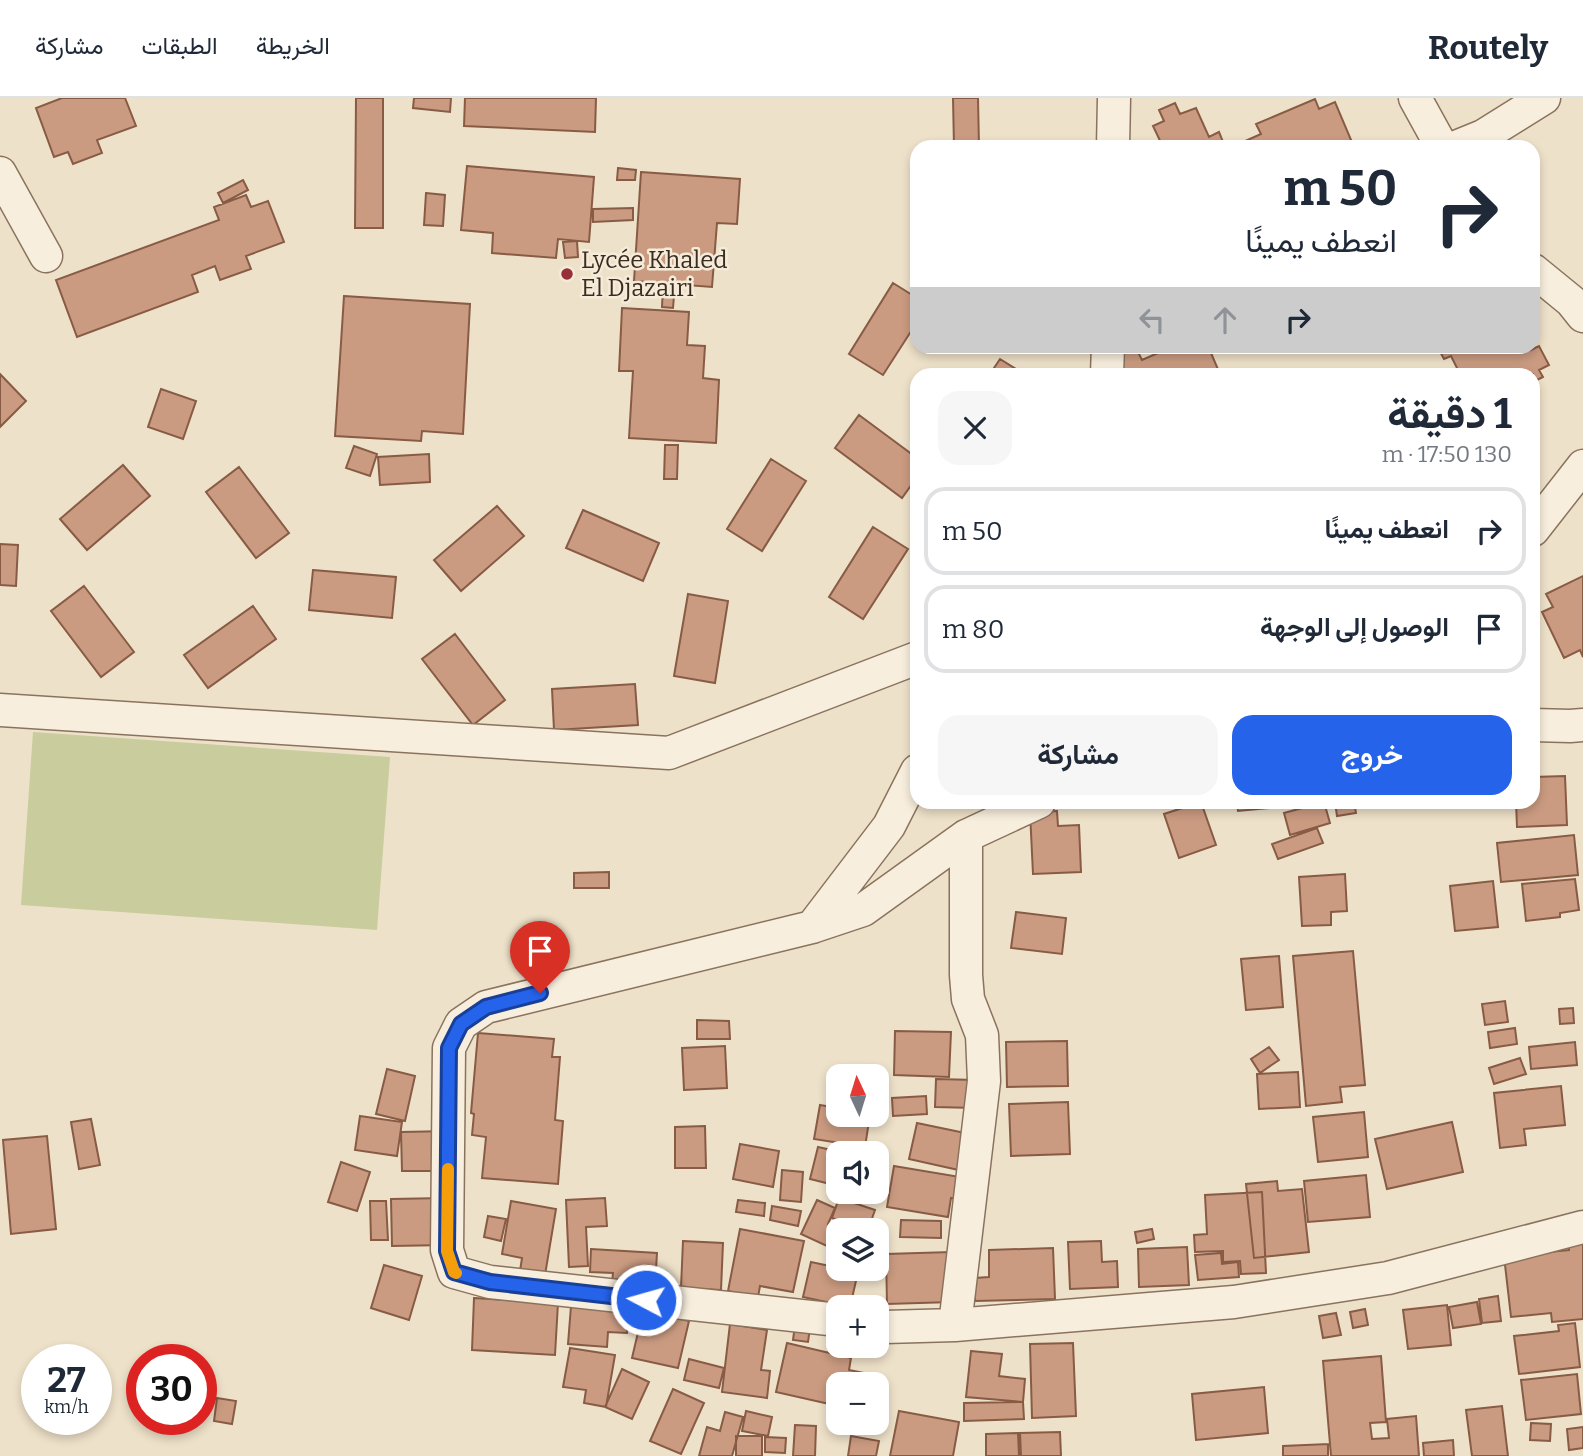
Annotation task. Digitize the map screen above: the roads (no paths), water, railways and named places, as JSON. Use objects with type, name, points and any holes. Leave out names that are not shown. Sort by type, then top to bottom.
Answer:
[{"type":"street","points":[[1113,140],[1114,98]]},
{"type":"street","points":[[1415,98],[1438,140]]},
{"type":"street","points":[[1473,140],[1544,98]]},
{"type":"street","points":[[0,173],[46,256]]},
{"type":"street","points":[[1540,275],[1579,302]]},
{"type":"street","points":[[1540,521],[1583,466]]},
{"type":"street","points":[[0,710],[669,753],[910,661]]},
{"type":"street","points":[[1540,725],[1583,725]]},
{"type":"street","points":[[812,927],[889,826],[910,785]]},
{"type":"street","points":[[826,1319],[490,1282],[454,1272],[447,1251],[449,1048],[461,1024],[486,1007],[812,927],[863,910],[966,836],[1024,809]]},
{"type":"street","points":[[955,1325],[984,1081],[982,1035],[968,999],[966,975],[966,836]]},
{"type":"street","points":[[889,1327],[955,1325],[1234,1302],[1388,1279],[1583,1227]]},
{"type":"place","name":"Lycée Khaled El Djazairi","points":[[567,274]]}]
